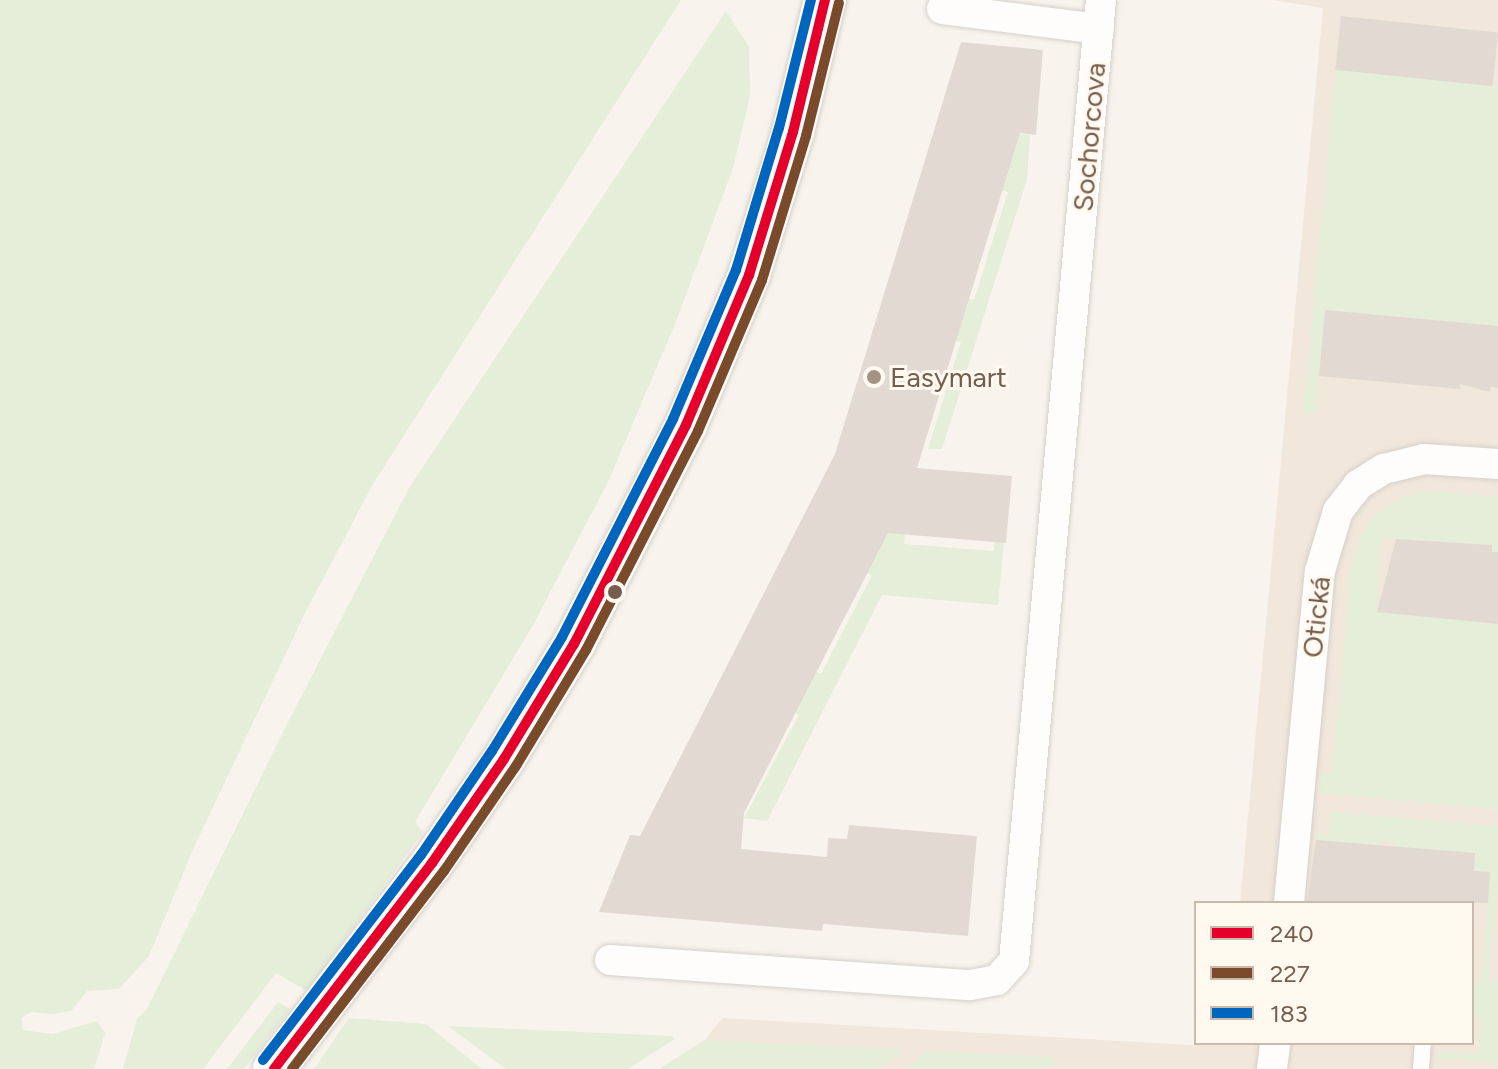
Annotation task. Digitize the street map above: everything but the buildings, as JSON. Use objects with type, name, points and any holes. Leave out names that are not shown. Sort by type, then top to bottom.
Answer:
[{"type":"main road","points":[[274,1069],[432,863],[504,759],[595,603],[686,425],[749,275],[793,132],[825,0]]},
{"type":"street","points":[[942,9],[1100,14]]},
{"type":"street","name":"Sochorcova","points":[[610,960],[970,985],[997,980],[1014,961],[1100,14]]},
{"type":"street","name":"Otická","points":[[1289,901],[1320,571],[1338,511],[1358,485],[1397,465],[1424,459],[1498,464]]},
{"type":"street","points":[[1272,1069],[1275,1045]]},
{"type":"lane","points":[[1421,1069],[1423,1045]]},
{"type":"shaded area","points":[[1272,0],[1498,0],[1498,707],[1442,804],[1498,809],[1498,1069],[659,1069],[705,1040],[722,1018],[1190,1045],[1474,1045],[1474,901],[1240,901],[1323,8]]},
{"type":"green space","points":[[0,0],[681,0],[373,484],[305,613],[194,847],[149,956],[119,989],[87,991],[71,1011],[53,1014],[31,1012],[21,1018],[23,1030],[53,1034],[97,1021],[105,1033],[94,1069],[0,1069]]},
{"type":"green space","points":[[726,11],[749,47],[750,96],[733,168],[675,324],[608,482],[532,627],[415,822],[423,832],[307,991],[276,973],[203,1069],[123,1069],[137,1019],[147,1009],[287,724],[409,488]]},
{"type":"green space","points":[[1336,70],[1498,86],[1498,320],[1495,325],[1325,310],[1316,414],[1303,413]]},
{"type":"green space","points":[[936,126],[1030,135],[1027,179],[942,449],[928,449],[961,342],[954,340],[966,298],[974,300],[1008,192],[1001,190],[1007,168],[930,143]]},
{"type":"green space","points":[[1430,491],[1498,497],[1498,552],[1492,552],[1491,545],[1447,542],[1406,546],[1406,539],[1382,538],[1376,612],[1498,624],[1498,809],[1319,793],[1320,772],[1332,773],[1351,570],[1360,537],[1372,518],[1386,506],[1411,494]]},
{"type":"green space","points":[[884,531],[905,533],[904,544],[994,551],[995,540],[1004,541],[998,605],[882,595],[767,821],[744,818],[799,715],[791,709],[811,670],[821,674],[872,575],[864,571]]},
{"type":"green space","points":[[1330,812],[1498,826],[1498,878],[1488,981],[1498,982],[1498,1063],[1438,1058],[1439,1052],[1478,1054],[1481,1017],[1474,1015],[1474,984],[1481,984],[1490,872],[1474,871],[1475,853],[1395,847],[1395,842],[1380,841],[1379,845],[1316,840],[1317,833],[1329,834]]},
{"type":"green space","points":[[278,1002],[290,1009],[244,1069],[227,1069]]},
{"type":"green space","points":[[349,1018],[426,1024],[482,1069],[314,1069]]},
{"type":"green space","points":[[448,1026],[672,1036],[675,1039],[628,1069],[506,1069]]},
{"type":"green space","points":[[705,1040],[905,1050],[878,1069],[659,1069]]},
{"type":"green space","points":[[928,1051],[1054,1057],[1053,1065],[1036,1069],[906,1069]]},
{"type":"transit line","name":"183","points":[[263,1060],[421,855],[492,751],[562,637],[673,419],[736,270],[779,128],[811,0]]},
{"type":"transit line","name":"240","points":[[274,1069],[432,863],[504,759],[574,644],[686,425],[749,275],[793,132],[825,0]]},
{"type":"transit line","name":"227","points":[[292,1069],[444,871],[516,766],[586,650],[698,431],[762,280],[806,136],[839,3]]},
{"type":"place","name":"Easymart","points":[[874,377]]}]
